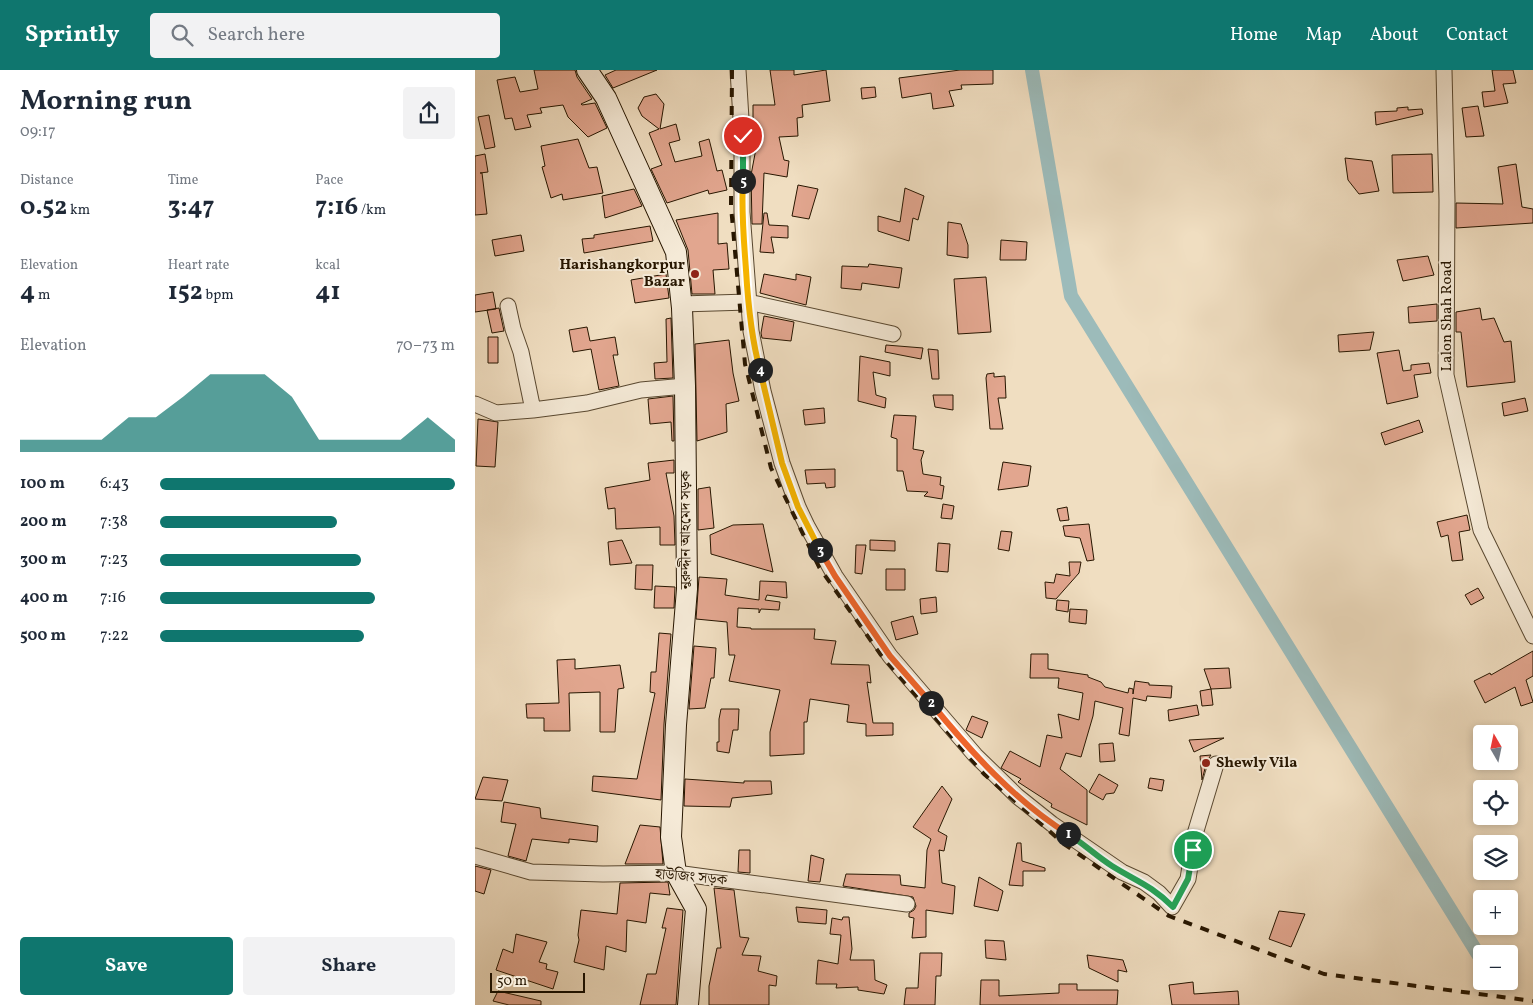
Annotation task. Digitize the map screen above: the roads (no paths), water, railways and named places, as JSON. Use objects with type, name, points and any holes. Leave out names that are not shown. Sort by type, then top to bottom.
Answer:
[{"type":"main road","name":"নুরুদ্দীন আহমেদ সড়ক","points":[[587,70],[606,98],[676,252],[681,304],[685,386],[687,589],[676,725],[671,837],[676,873],[696,909],[688,1005]]},
{"type":"street","points":[[738,70],[739,116],[743,136],[742,212],[748,302],[754,349],[776,443],[798,507],[807,526],[835,576],[890,656],[975,755],[991,768],[1001,781],[1053,824],[1116,869],[1144,882],[1159,892],[1173,907],[1188,879],[1195,834],[1216,764]]},
{"type":"street","name":"Lalon Shah Road","points":[[1444,70],[1447,200],[1446,375],[1481,530],[1533,636]]},
{"type":"street","points":[[681,304],[748,302],[893,334]]},
{"type":"street","points":[[508,306],[533,410]]},
{"type":"street","points":[[475,404],[496,414],[587,403],[641,390],[685,386]]},
{"type":"street","name":"হাউজিং সড়ক","points":[[475,856],[531,872],[603,874],[676,873],[907,904]]},
{"type":"waterway","points":[[1032,70],[1071,296],[1473,946]]},
{"type":"railway","points":[[732,70],[731,206],[745,364],[771,468],[819,567],[881,655],[984,774],[1064,844],[1169,916],[1324,974],[1533,1001]]},
{"type":"place","name":"Harishangkorpur Bazar","points":[[695,274]]},
{"type":"place","name":"Shewly Vila","points":[[1206,763]]}]
